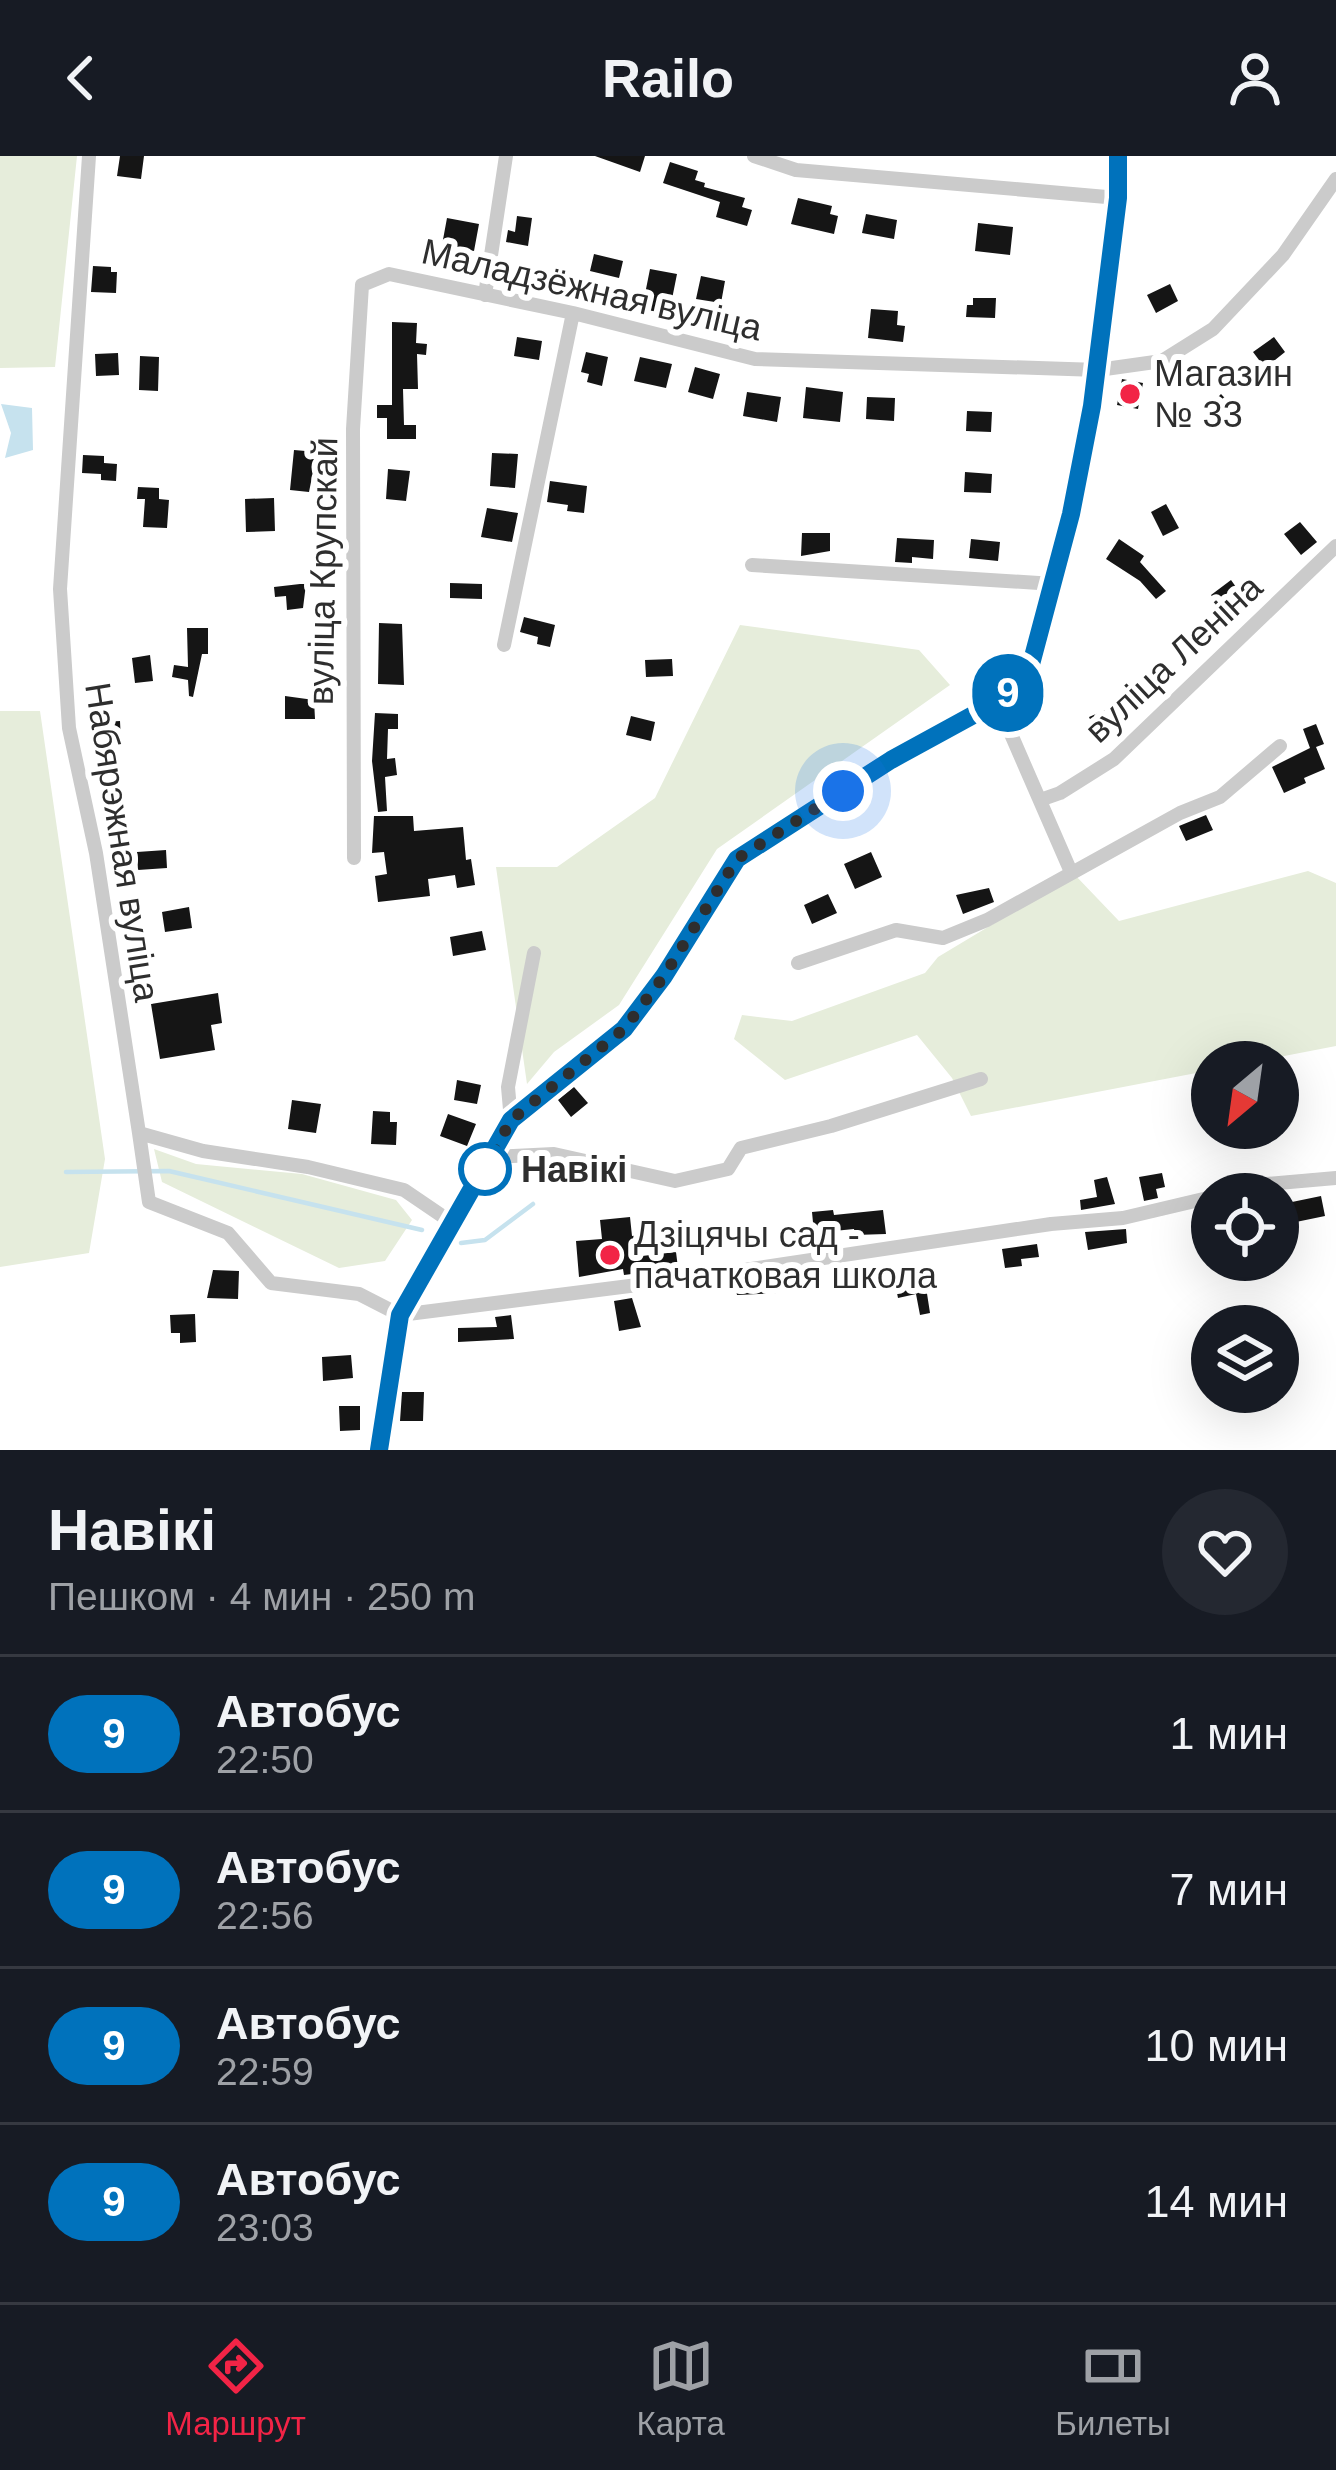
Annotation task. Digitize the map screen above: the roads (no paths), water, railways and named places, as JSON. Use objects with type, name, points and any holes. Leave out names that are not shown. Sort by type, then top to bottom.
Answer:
[{"type":"street","name":"Набярэжная вуліца","points":[[89,156],[60,589],[69,728],[96,853],[148,1202],[228,1233],[271,1283],[359,1294],[400,1315]]},
{"type":"street","points":[[484,295],[506,156]]},
{"type":"street","points":[[754,156],[796,170],[1118,198]]},
{"type":"street","points":[[379,1450],[400,1315],[511,1120],[624,1029],[664,976],[737,859],[912,748],[997,702],[1030,668],[1080,479],[1098,370],[1118,198],[1118,156]]},
{"type":"street","name":"Маладзёжная вуліца","points":[[362,285],[389,274],[573,313],[754,359],[1098,370],[1162,361],[1213,329],[1283,255],[1336,179]]},
{"type":"street","name":"вуліца Крупскай","points":[[354,858],[353,429],[362,285]]},
{"type":"street","points":[[504,645],[573,313]]},
{"type":"street","name":"вуліца Леніна","points":[[1040,800],[1060,794],[1114,759],[1336,546]]},
{"type":"street","points":[[752,565],[1054,584]]},
{"type":"street","points":[[997,702],[1071,872]]},
{"type":"street","points":[[798,963],[896,930],[943,938],[987,920],[1180,812],[1220,797],[1280,746]]},
{"type":"street","points":[[511,1120],[508,1087],[534,953]]},
{"type":"street","points":[[492,1157],[554,1154],[675,1181],[728,1169],[741,1148],[832,1126],[981,1079]]},
{"type":"street","points":[[139,1132],[203,1151],[308,1167],[404,1190],[454,1224]]},
{"type":"street","points":[[1299,1181],[1336,1178]]},
{"type":"street","points":[[400,1315],[677,1280],[1051,1224],[1123,1218],[1191,1202]]},
{"type":"water","points":[[1,404],[32,408],[33,450],[5,458],[11,433]]},
{"type":"waterway","points":[[66,1172],[169,1171],[422,1230]]},
{"type":"waterway","points":[[461,1243],[485,1240],[533,1204]]},
{"type":"place","name":"Магазин № 33","points":[[1130,394]]},
{"type":"place","name":"Навікі","points":[[485,1169]]},
{"type":"place","name":"Дзіцячы сад - пачатковая школа","points":[[610,1255]]}]
